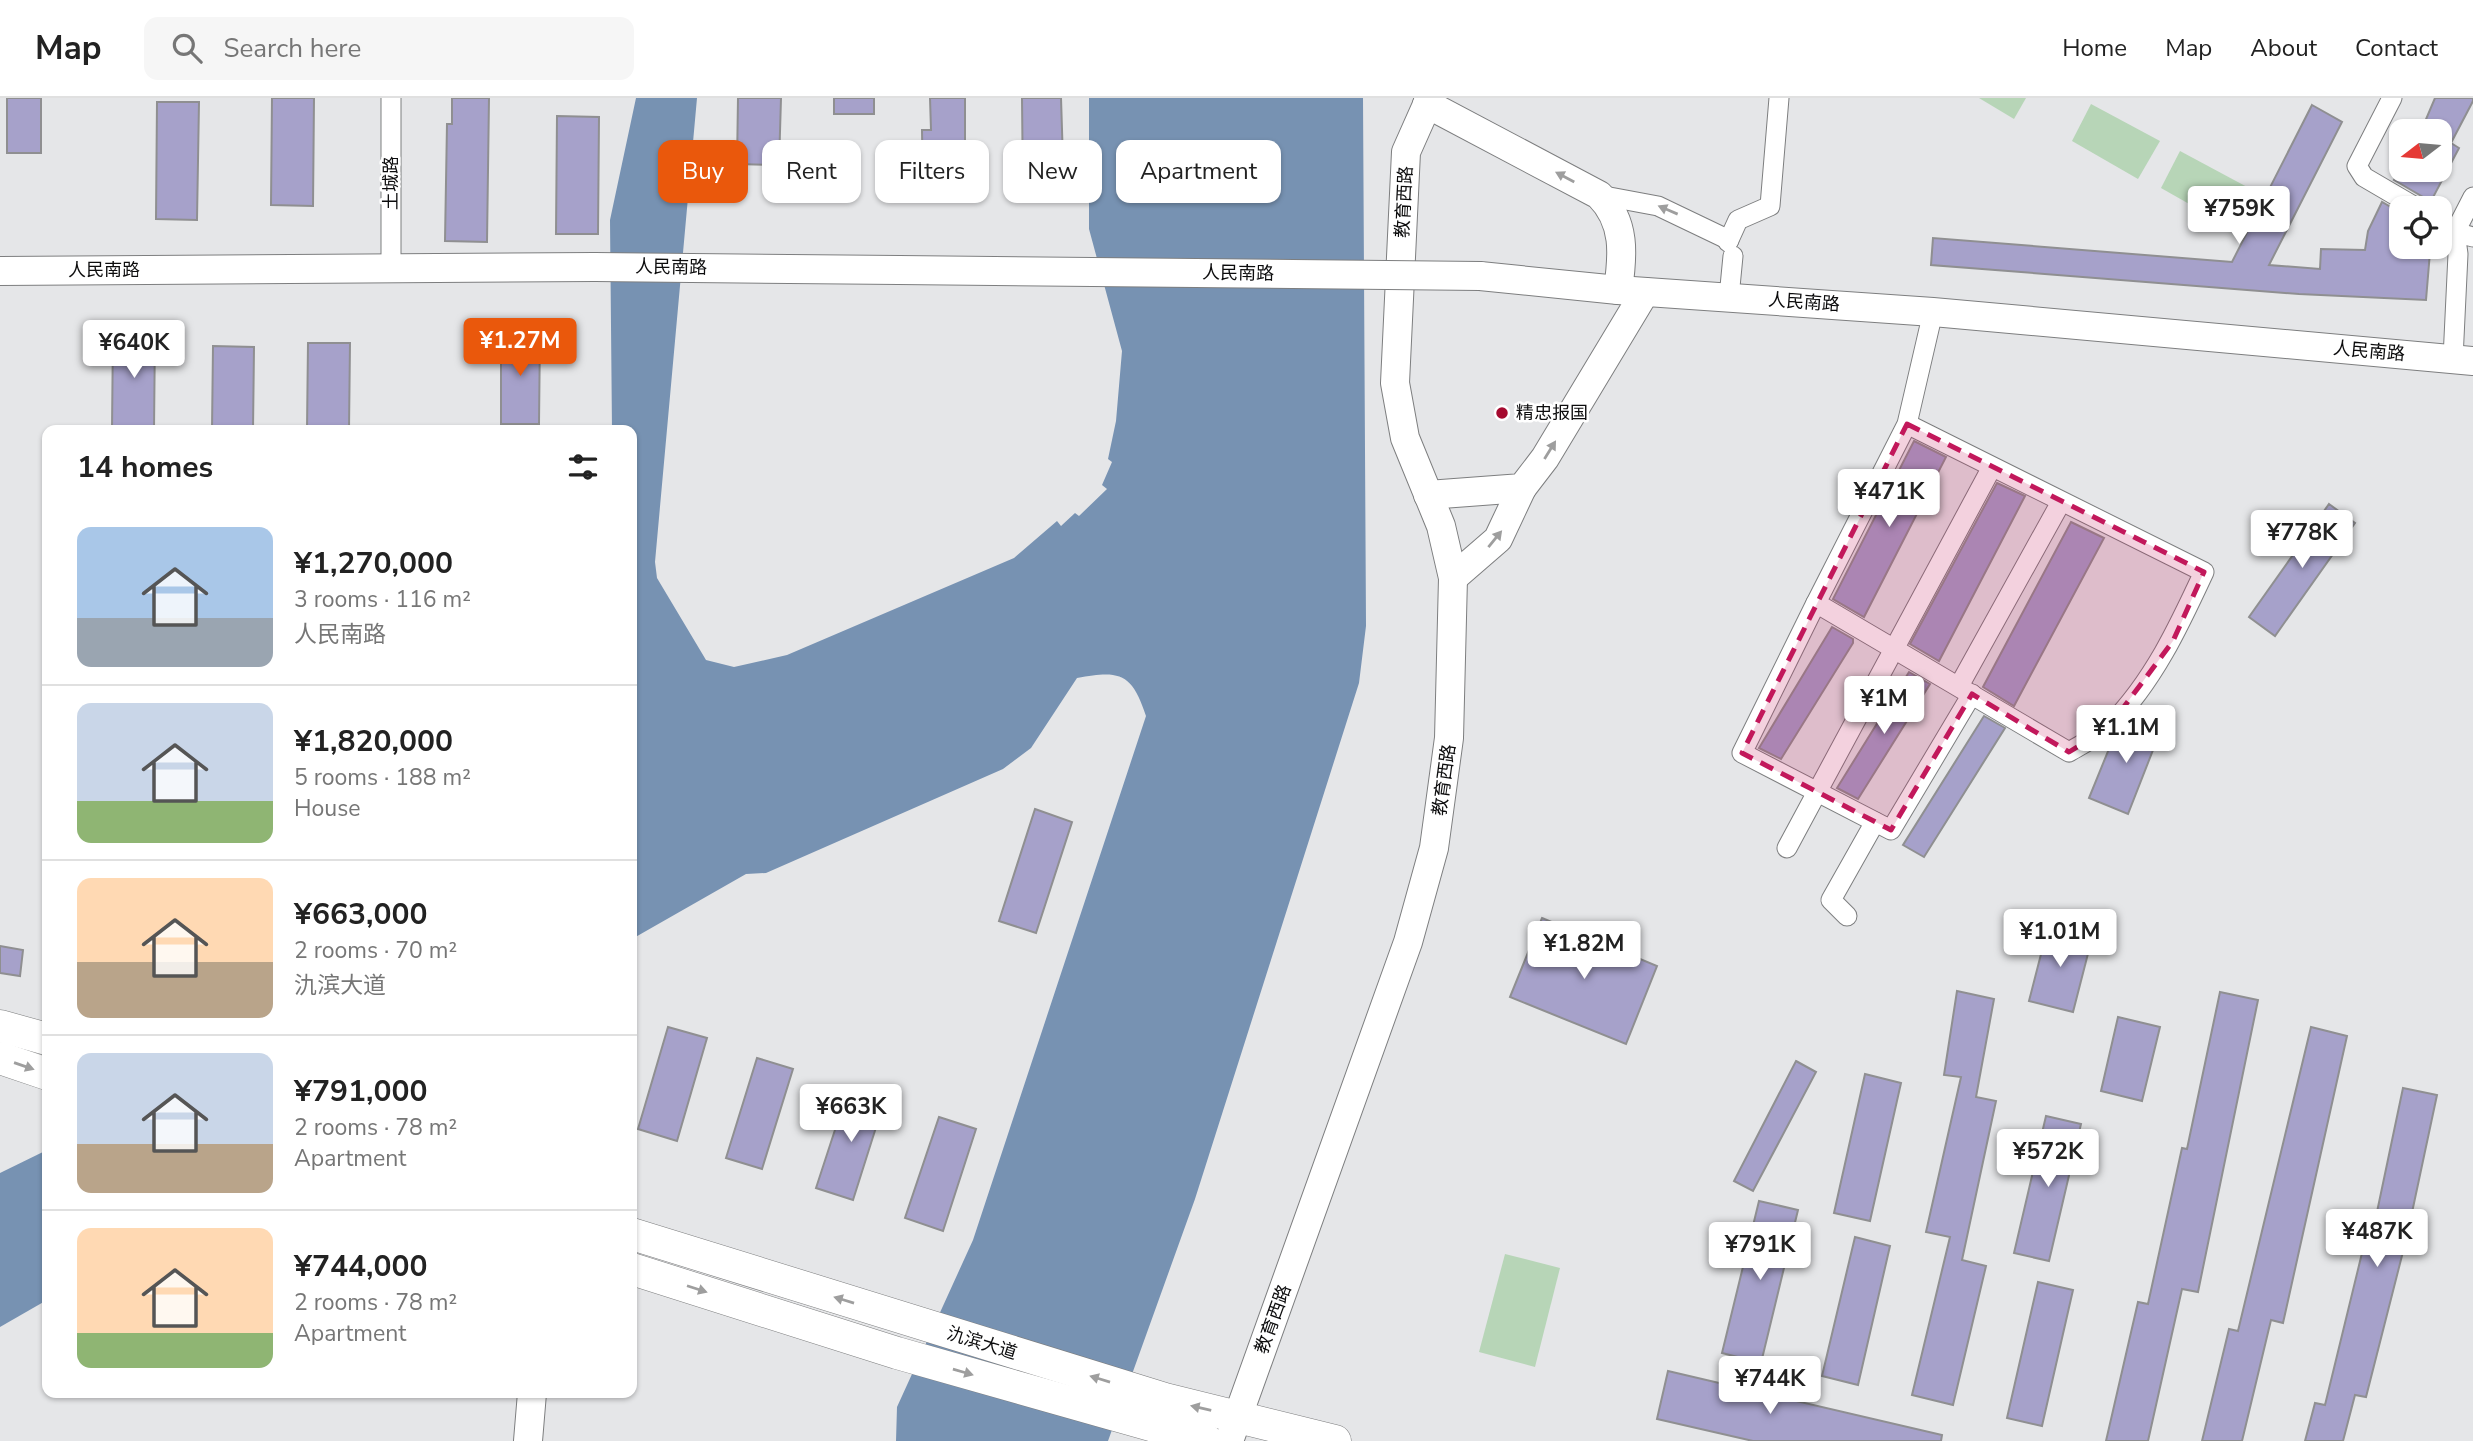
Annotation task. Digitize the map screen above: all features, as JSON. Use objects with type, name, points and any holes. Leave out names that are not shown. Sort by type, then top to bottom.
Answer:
[{"type":"main road","points":[[1429,101],[1599,195],[1613,209],[1632,291],[1545,458],[1522,488],[1498,539],[1453,578]]},
{"type":"main road","name":"教育西路","points":[[1234,1428],[1399,968],[1434,848],[1450,738],[1453,578],[1441,526],[1405,438],[1395,383],[1406,152],[1429,101]]},
{"type":"main road","name":"人民南路","points":[[0,271],[595,267],[1480,276],[1632,291],[1933,312],[2463,360]]},
{"type":"main road","points":[[1428,495],[1522,488]]},
{"type":"main road","points":[[0,1026],[42,1039]]},
{"type":"main road","points":[[0,1058],[42,1072]]},
{"type":"main road","name":"氿滨大道","points":[[637,1236],[909,1320],[1160,1413],[1207,1441]]},
{"type":"main road","name":"氿滨大道","points":[[637,1271],[897,1353],[1234,1428],[1335,1441]]},
{"type":"main road","points":[[528,1441],[532,1398]]},
{"type":"street","name":"土城路","points":[[391,98],[391,268]]},
{"type":"street","points":[[1729,297],[1731,246],[1738,220],[1770,205],[1779,98]]},
{"type":"street","points":[[2392,98],[2357,166],[2364,177],[2396,196]]},
{"type":"street","points":[[1599,195],[1658,206],[1731,246]]},
{"type":"street","points":[[2463,360],[2456,230],[2473,197]]},
{"type":"street","points":[[1933,312],[1907,424],[1742,753],[1891,831],[2061,502]]},
{"type":"street","points":[[1815,603],[2069,752],[2109,727],[2143,685],[2178,630],[2204,572],[1907,424]]},
{"type":"street","points":[[1787,848],[1992,467]]},
{"type":"street","points":[[1847,916],[1831,900],[1875,822]]},
{"type":"highlighted area","points":[[1907,424],[2204,572],[2173,641],[2109,727],[2069,752],[1972,694],[1891,830],[1742,753]]},
{"type":"green space","points":[[1979,98],[2026,98],[2014,119]]},
{"type":"green space","points":[[2091,104],[2160,141],[2138,179],[2072,141]]},
{"type":"green space","points":[[2180,151],[2249,188],[2228,226],[2161,188]]},
{"type":"green space","points":[[1505,1254],[1560,1268],[1535,1367],[1479,1352]]},
{"type":"water","points":[[636,98],[697,98],[693,140],[658,140],[658,203],[687,203],[655,562],[657,578],[706,660],[734,667],[787,655],[1014,558],[1057,521],[1061,526],[1075,513],[1079,516],[1107,489],[1102,485],[1112,462],[1108,459],[1116,421],[1122,351],[1089,229],[1089,203],[1102,203],[1102,140],[1089,140],[1089,98],[1363,98],[1366,626],[1359,683],[1195,1199],[1108,1441],[896,1441],[897,1407],[973,1240],[1146,716],[1141,702],[1129,683],[1114,675],[1077,678],[1031,748],[1003,769],[766,873],[746,874],[637,936],[637,425],[612,425],[610,220]]},
{"type":"water","points":[[42,1152],[42,1303],[0,1327],[0,1173]]},
{"type":"building","points":[[7,98],[41,98],[41,153],[7,153]]},
{"type":"building","points":[[272,98],[314,98],[313,206],[271,205]]},
{"type":"building","points":[[452,98],[489,98],[487,242],[445,241],[447,124],[452,124]]},
{"type":"building","points":[[738,98],[781,98],[780,140],[762,140],[762,165],[748,164],[748,140],[737,140]]},
{"type":"building","points":[[834,98],[874,98],[874,114],[834,114]]},
{"type":"building","points":[[930,98],[965,98],[965,140],[922,140],[922,130],[931,130]]},
{"type":"building","points":[[1022,98],[1061,98],[1062,140],[1022,140]]},
{"type":"building","points":[[2435,98],[2473,98],[2452,141],[2452,119],[2426,119]]},
{"type":"building","points":[[157,102],[199,102],[197,220],[156,219]]},
{"type":"building","points":[[2312,105],[2342,122],[2269,265],[2320,269],[2321,249],[2365,250],[2368,231],[2382,202],[2389,206],[2389,259],[2429,259],[2426,300],[2299,294],[1931,265],[1933,238],[2232,262]]},
{"type":"building","points":[[557,116],[599,117],[598,234],[556,234]]},
{"type":"building","points":[[2452,144],[2459,148],[2452,161]]},
{"type":"building","points":[[2397,182],[2441,182],[2434,196],[2421,196]]},
{"type":"building","points":[[113,331],[155,331],[154,425],[112,425]]},
{"type":"building","points":[[501,332],[540,332],[539,424],[501,424]]},
{"type":"building","points":[[308,343],[350,343],[349,425],[307,425]]},
{"type":"building","points":[[213,346],[254,347],[253,425],[212,425]]},
{"type":"building","points":[[1914,441],[1946,457],[1864,617],[1833,599]]},
{"type":"building","points":[[1997,483],[2025,496],[1939,661],[1910,644]]},
{"type":"building","points":[[2329,504],[2355,523],[2275,636],[2249,617]]},
{"type":"building","points":[[2071,522],[2104,538],[2014,706],[1983,687]]},
{"type":"building","points":[[1832,627],[1853,639],[1853,643],[1781,759],[1759,748]]},
{"type":"building","points":[[1909,672],[1930,684],[1858,799],[1837,788]]},
{"type":"building","points":[[1984,716],[2005,728],[1924,857],[1903,845]]},
{"type":"building","points":[[2135,716],[2162,727],[2128,814],[2089,798],[2113,739]]},
{"type":"building","points":[[1035,809],[1072,822],[1036,933],[999,921]]},
{"type":"building","points":[[1542,918],[1657,966],[1626,1044],[1510,997]]},
{"type":"building","points":[[2048,927],[2092,938],[2073,1012],[2029,1001]]},
{"type":"building","points":[[0,946],[23,950],[20,976],[0,973]]},
{"type":"building","points":[[1957,991],[1994,999],[1976,1097],[1996,1101],[1962,1260],[1986,1266],[1953,1405],[1912,1395],[1950,1237],[1926,1232],[1961,1077],[1944,1075]]},
{"type":"building","points":[[2220,992],[2258,1000],[2198,1292],[2182,1289],[2148,1441],[2106,1441],[2138,1302],[2148,1304],[2182,1148],[2187,1149]]},
{"type":"building","points":[[2118,1017],[2160,1027],[2142,1101],[2101,1091]]},
{"type":"building","points":[[668,1027],[707,1038],[677,1141],[638,1129]]},
{"type":"building","points":[[2311,1027],[2347,1036],[2283,1323],[2271,1320],[2242,1441],[2202,1441],[2229,1329],[2238,1331]]},
{"type":"building","points":[[757,1058],[793,1069],[762,1169],[726,1158]]},
{"type":"building","points":[[1796,1061],[1816,1072],[1753,1191],[1734,1181]]},
{"type":"building","points":[[1865,1074],[1901,1083],[1870,1221],[1834,1213]]},
{"type":"building","points":[[849,1087],[885,1099],[853,1200],[816,1188]]},
{"type":"building","points":[[2403,1088],[2437,1095],[2407,1236],[2366,1397],[2355,1395],[2343,1441],[2305,1441],[2315,1403],[2325,1405],[2363,1249],[2369,1250]]},
{"type":"building","points":[[2046,1116],[2081,1124],[2049,1261],[2014,1253]]},
{"type":"building","points":[[939,1117],[976,1129],[943,1231],[905,1218]]},
{"type":"building","points":[[1759,1201],[1798,1210],[1761,1363],[1722,1353]]},
{"type":"building","points":[[1855,1237],[1890,1246],[1858,1385],[1822,1376]]},
{"type":"building","points":[[2038,1282],[2073,1290],[2042,1426],[2007,1418]]},
{"type":"building","points":[[1668,1371],[1942,1435],[1941,1441],[1753,1441],[1657,1419]]},
{"type":"place","name":"精忠报国","points":[[1502,413]]}]
